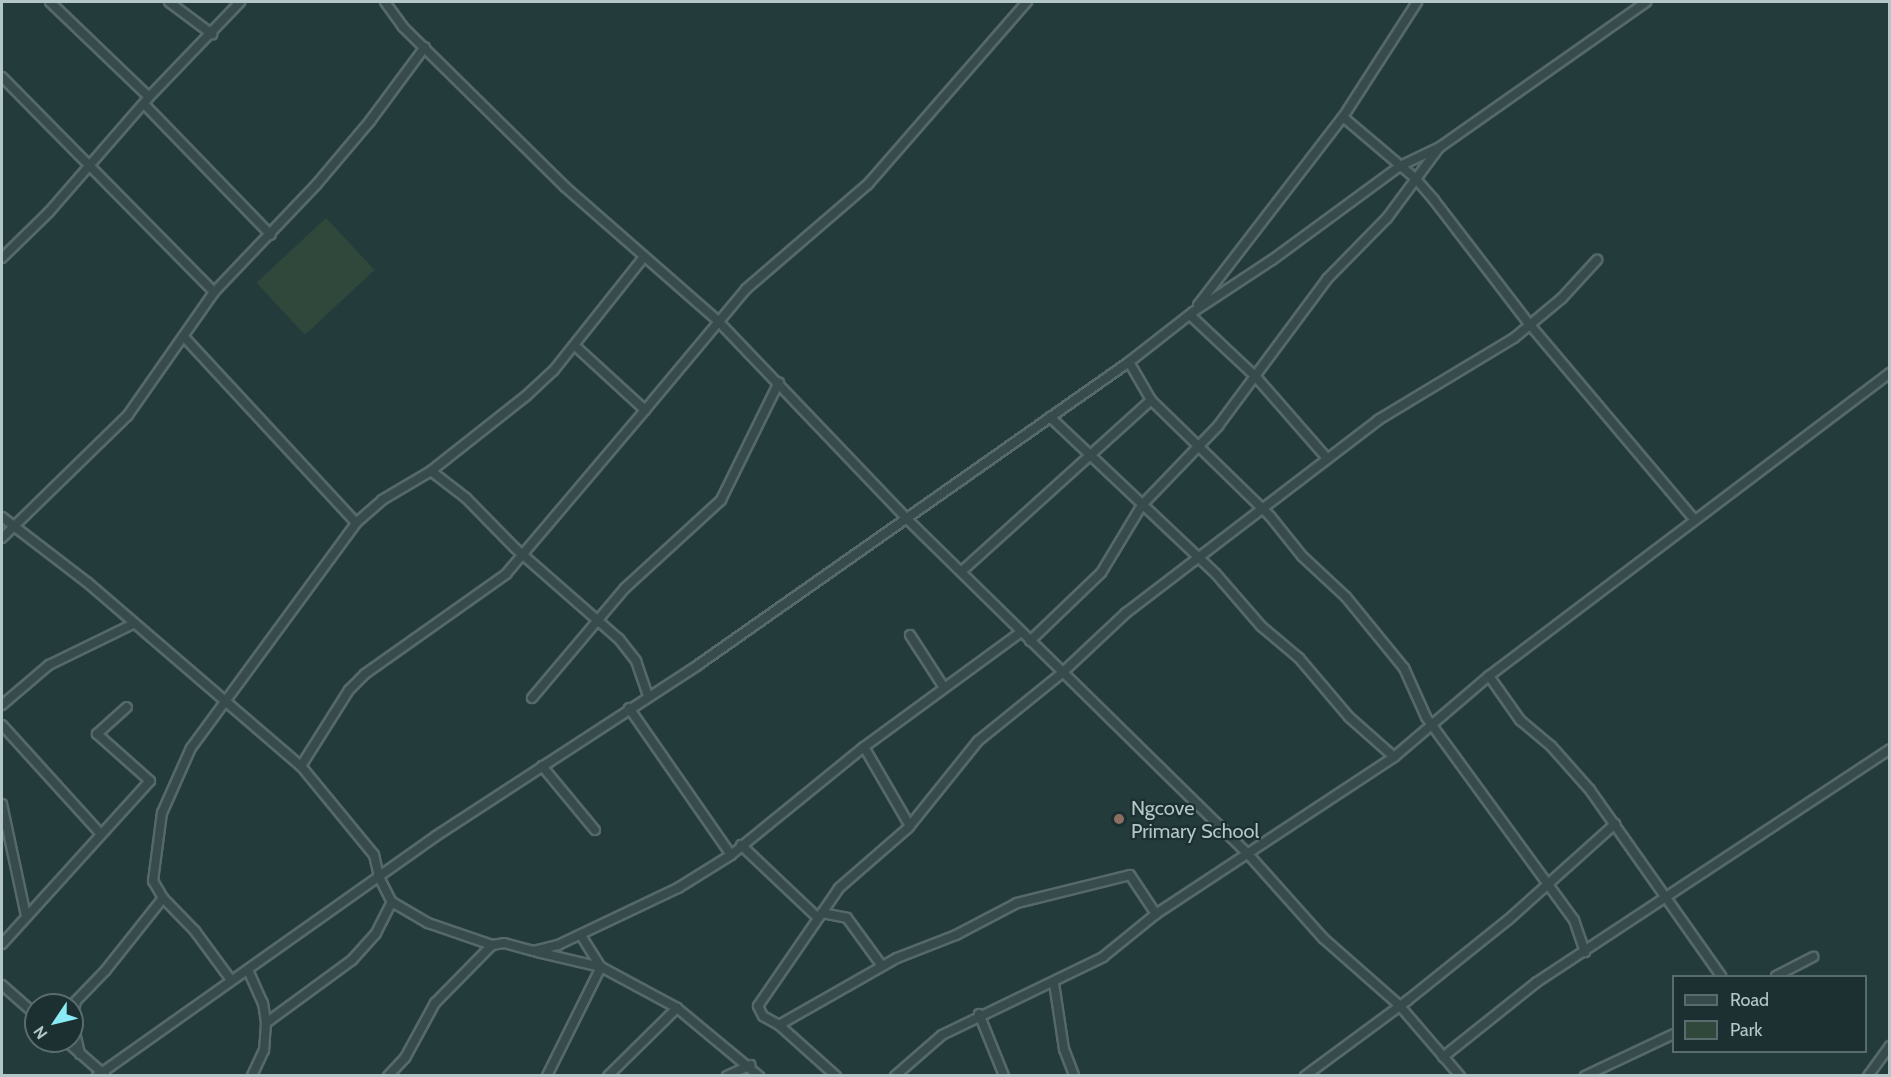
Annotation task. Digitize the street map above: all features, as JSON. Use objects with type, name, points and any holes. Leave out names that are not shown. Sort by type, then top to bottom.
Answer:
[{"type":"street","points":[[50,2],[271,235]]},
{"type":"street","points":[[169,2],[212,34]]},
{"type":"street","points":[[2,258],[89,168],[146,101],[240,2]]},
{"type":"street","points":[[385,2],[403,27],[565,187],[718,321],[779,382],[905,517],[1248,854],[1323,938],[1399,1005],[1460,1076]]},
{"type":"street","points":[[301,765],[333,711],[361,678],[486,590],[525,554],[718,321],[762,273],[868,184],[1027,2]]},
{"type":"street","points":[[1192,313],[1342,117],[1417,2]]},
{"type":"street","points":[[163,898],[105,971],[76,1001],[72,1020],[80,1054],[101,1074],[379,877],[698,664],[1129,362],[1192,313],[1400,166],[1440,147],[1646,2]]},
{"type":"street","points":[[2,538],[128,415],[214,292],[271,235],[370,122],[425,47]]},
{"type":"street","points":[[2,77],[59,132],[89,168],[214,292]]},
{"type":"street","points":[[1342,117],[1415,178],[1530,325],[1695,520]]},
{"type":"street","points":[[1030,641],[1101,573],[1142,505],[1198,447],[1256,377],[1327,279],[1387,218],[1440,147]]},
{"type":"street","points":[[231,980],[195,931],[163,898],[153,881],[154,857],[167,797],[191,748],[356,524],[382,500],[431,471],[526,396],[574,345],[644,257]]},
{"type":"street","points":[[836,1076],[779,1025],[763,1016],[759,1002],[839,888],[910,826],[978,741],[1062,673],[1126,613],[1260,508],[1378,420],[1530,325],[1562,298],[1598,260]]},
{"type":"street","points":[[1192,313],[1256,377],[1327,458]]},
{"type":"street","points":[[184,337],[356,524]]},
{"type":"street","points":[[574,345],[645,410]]},
{"type":"street","points":[[1129,362],[1151,400],[1346,597],[1404,668],[1432,724],[1580,930],[1585,952]]},
{"type":"street","points":[[895,1076],[942,1035],[979,1014],[1054,983],[1103,957],[1156,914],[1394,757],[1489,676],[1890,373]]},
{"type":"street","points":[[532,698],[625,588],[721,500],[779,382]]},
{"type":"street","points":[[962,571],[1151,400]]},
{"type":"street","points":[[1050,417],[1195,558],[1216,574],[1261,626],[1304,663],[1349,717],[1394,757]]},
{"type":"street","points":[[431,471],[466,498],[515,548],[525,554],[598,620],[631,654],[648,696]]},
{"type":"street","points":[[2,517],[12,528],[88,583],[133,624],[301,765],[374,855],[379,877],[392,902],[428,923],[492,945],[504,943],[601,968],[677,1008],[750,1065],[759,1076]]},
{"type":"street","points":[[2,705],[49,665],[133,624]]},
{"type":"street","points":[[534,951],[582,937],[643,908],[731,855],[864,747],[944,686],[1021,632]]},
{"type":"street","points":[[910,635],[944,686]]},
{"type":"street","points":[[1489,676],[1511,710],[1551,746],[1615,824],[1666,893],[1719,975]]},
{"type":"street","points":[[2,944],[150,781],[97,734],[127,707]]},
{"type":"street","points":[[629,708],[731,855]]},
{"type":"street","points":[[2,724],[101,834]]},
{"type":"street","points":[[864,747],[910,826]]},
{"type":"street","points":[[1443,1058],[1502,1007],[1585,952],[1666,893],[1890,749]]},
{"type":"street","points":[[542,766],[596,830]]},
{"type":"street","points":[[2,804],[26,916]]},
{"type":"street","points":[[1305,1076],[1399,1005],[1549,885],[1615,824]]},
{"type":"street","points":[[741,845],[820,915],[847,918],[882,966]]},
{"type":"street","points":[[779,1025],[882,966],[1017,903],[1126,875],[1156,914]]},
{"type":"street","points":[[266,1023],[352,960],[376,933],[392,902]]},
{"type":"street","points":[[582,937],[601,968]]},
{"type":"street","points":[[388,1076],[405,1058],[435,1003],[492,945]]},
{"type":"street","points":[[1778,975],[1813,957]]},
{"type":"street","points":[[547,1076],[601,968]]},
{"type":"street","points":[[248,970],[263,1003],[266,1023],[264,1050],[252,1076]]},
{"type":"street","points":[[1054,983],[1064,1049],[1074,1075]]},
{"type":"street","points":[[2,985],[24,1004]]},
{"type":"street","points":[[608,1076],[677,1008]]},
{"type":"street","points":[[979,1014],[1004,1076]]},
{"type":"street","points":[[1585,1076],[1672,1035]]},
{"type":"street","points":[[1868,1076],[1890,1046]]},
{"type":"street","points":[[727,1076],[750,1065]]},
{"type":"green space","points":[[326,218],[374,270],[305,335],[257,283]]},
{"type":"place","name":"Ngcove Primary School","points":[[1119,819]]}]
